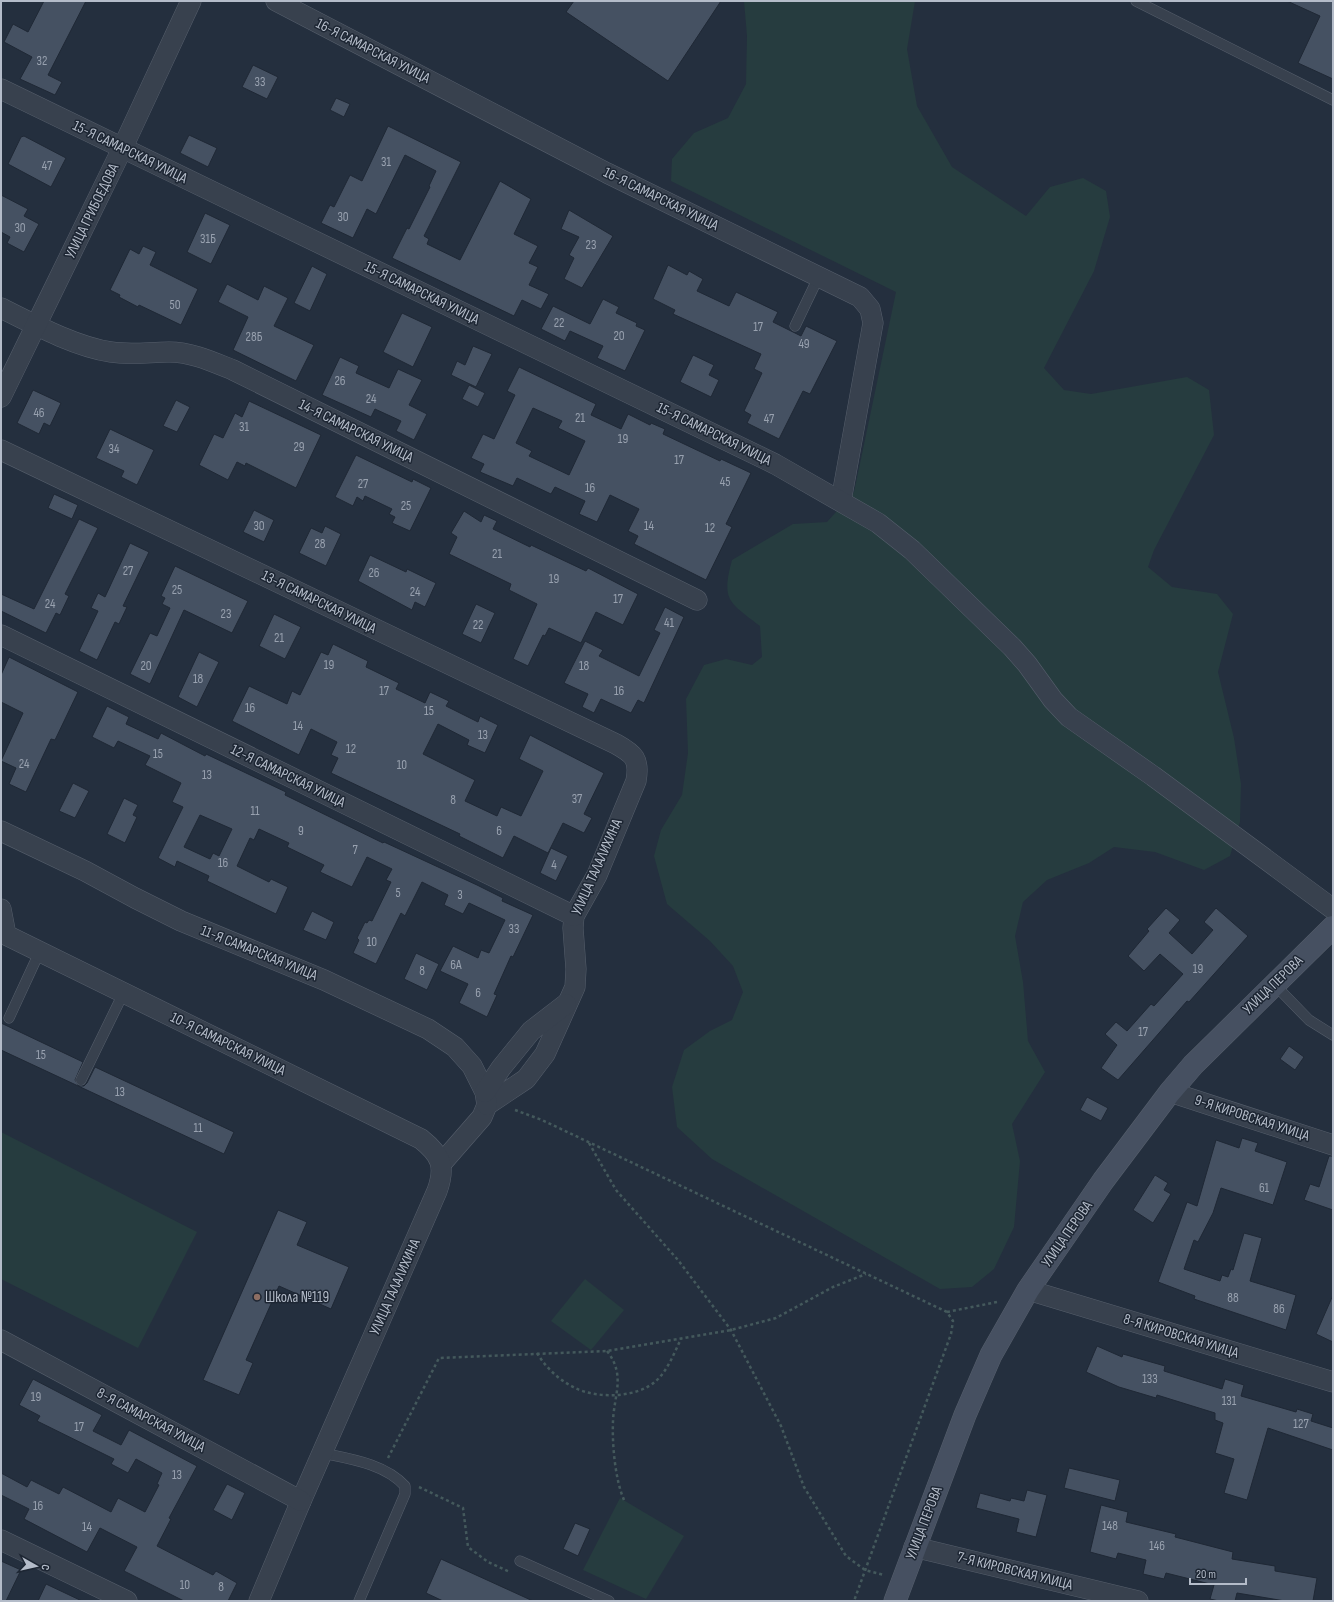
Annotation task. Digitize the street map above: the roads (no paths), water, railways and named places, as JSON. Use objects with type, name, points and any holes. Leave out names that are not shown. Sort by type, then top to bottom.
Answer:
[{"type":"street","name":"УЛИЦА ГРИБОЕДОВА","points":[[1,397],[122,149],[191,1]]},
{"type":"street","name":"16-Я САМАРСКАЯ УЛИЦА","points":[[276,1],[607,172],[860,297],[870,309],[873,323],[841,501]]},
{"type":"street","name":"15-Я САМАРСКАЯ УЛИЦА","points":[[1,89],[122,149],[775,464],[878,523],[912,550],[1012,647],[1027,664],[1052,700],[1069,717],[1153,776],[1333,909]]},
{"type":"street","name":"14-Я САМАРСКАЯ УЛИЦА","points":[[1,308],[36,326],[88,346],[110,352],[140,354],[170,352],[200,357],[233,370],[697,600]]},
{"type":"street","name":"13-Я САМАРСКАЯ УЛИЦА","points":[[1,450],[616,744],[629,751],[635,758]]},
{"type":"street","name":"12-Я САМАРСКАЯ УЛИЦА","points":[[1,635],[574,916]]},
{"type":"street","name":"УЛИЦА ТАЛАЛИХИНА","points":[[486,1099],[526,1079],[545,1054],[568,1003],[574,986],[576,969],[573,928],[574,916],[597,875],[636,781],[638,769],[635,758]]},
{"type":"street","name":"11-Я САМАРСКАЯ УЛИЦА","points":[[1,831],[85,871],[182,921],[324,980],[428,1029],[455,1047],[472,1066],[486,1099]]},
{"type":"street","points":[[1,909],[4,939]]},
{"type":"street","name":"УЛИЦА ПЕРОВА","points":[[895,1601],[914,1547],[965,1415],[991,1356],[1028,1290],[1103,1181],[1170,1092],[1193,1065],[1274,984],[1333,928]]},
{"type":"street","name":"10-Я САМАРСКАЯ УЛИЦА","points":[[4,939],[40,951],[421,1139],[435,1150],[441,1164]]},
{"type":"street","name":"УЛИЦА ТАЛАЛИХИНА","points":[[259,1601],[301,1500],[437,1191],[442,1178],[441,1164],[482,1117],[486,1099],[501,1068],[531,1031],[568,1003]]},
{"type":"street","name":"9-Я КИРОВСКАЯ УЛИЦА","points":[[1170,1092],[1333,1145]]},
{"type":"street","name":"8-Я КИРОВСКАЯ УЛИЦА","points":[[1028,1290],[1333,1382]]},
{"type":"street","name":"8-Я САМАРСКАЯ УЛИЦА","points":[[1,1340],[301,1500]]},
{"type":"street","points":[[1,1540],[127,1601]]},
{"type":"street","name":"7-Я КИРОВСКАЯ УЛИЦА","points":[[914,1547],[1138,1601]]},
{"type":"lane","points":[[1136,1],[1333,100]]},
{"type":"lane","points":[[795,326],[819,276]]},
{"type":"lane","points":[[9,1018],[40,951]]},
{"type":"lane","points":[[1274,984],[1309,1020],[1333,1035]]},
{"type":"lane","points":[[81,1080],[124,992]]},
{"type":"lane","points":[[322,1453],[361,1461],[397,1476],[406,1486],[405,1494],[359,1601]]},
{"type":"lane","points":[[520,1561],[608,1601]]},
{"type":"place","name":"Школа №119","points":[[257,1297]]}]
